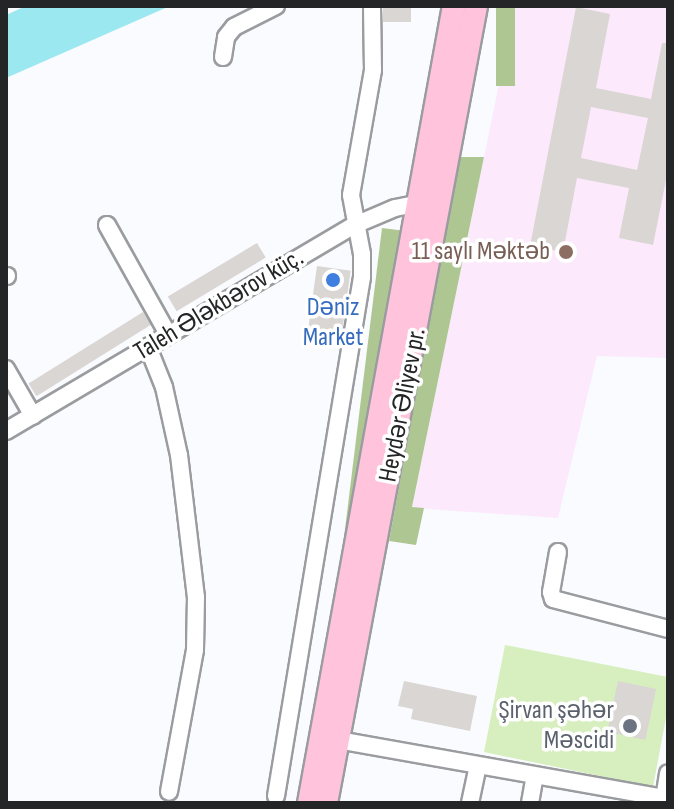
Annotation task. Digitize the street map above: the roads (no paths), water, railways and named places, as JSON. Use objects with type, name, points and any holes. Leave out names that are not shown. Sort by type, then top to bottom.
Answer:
[{"type":"main road","name":"Heydər Əliyev pr.","points":[[326,803],[429,202],[454,6]]},
{"type":"main road","name":"Heydər Əliyev pr.","points":[[309,803],[429,202],[476,6]]},
{"type":"street","points":[[223,57],[226,37],[234,27],[276,6]]},
{"type":"street","points":[[276,796],[362,277],[362,254],[351,195],[373,70],[372,6]]},
{"type":"street","name":"Taleh Ələkbərov küç.","points":[[6,431],[355,225],[429,202]]},
{"type":"street","points":[[107,225],[168,334]]},
{"type":"street","points":[[148,347],[164,387],[179,455],[197,610],[195,650],[169,792]]},
{"type":"street","points":[[6,369],[33,416]]},
{"type":"street","points":[[558,552],[551,592],[553,599],[668,629]]},
{"type":"street","points":[[338,740],[666,799],[668,773]]},
{"type":"street","points":[[470,803],[478,766]]},
{"type":"street","points":[[530,803],[535,776]]},
{"type":"water","points":[[26,6],[170,6],[6,78],[6,15]]},
{"type":"place","name":"11 saylı Məktəb","points":[[566,252]]},
{"type":"place","name":"Dəniz Market","points":[[333,280]]},
{"type":"place","name":"Şirvan şəhər Məscidi","points":[[630,726]]}]
